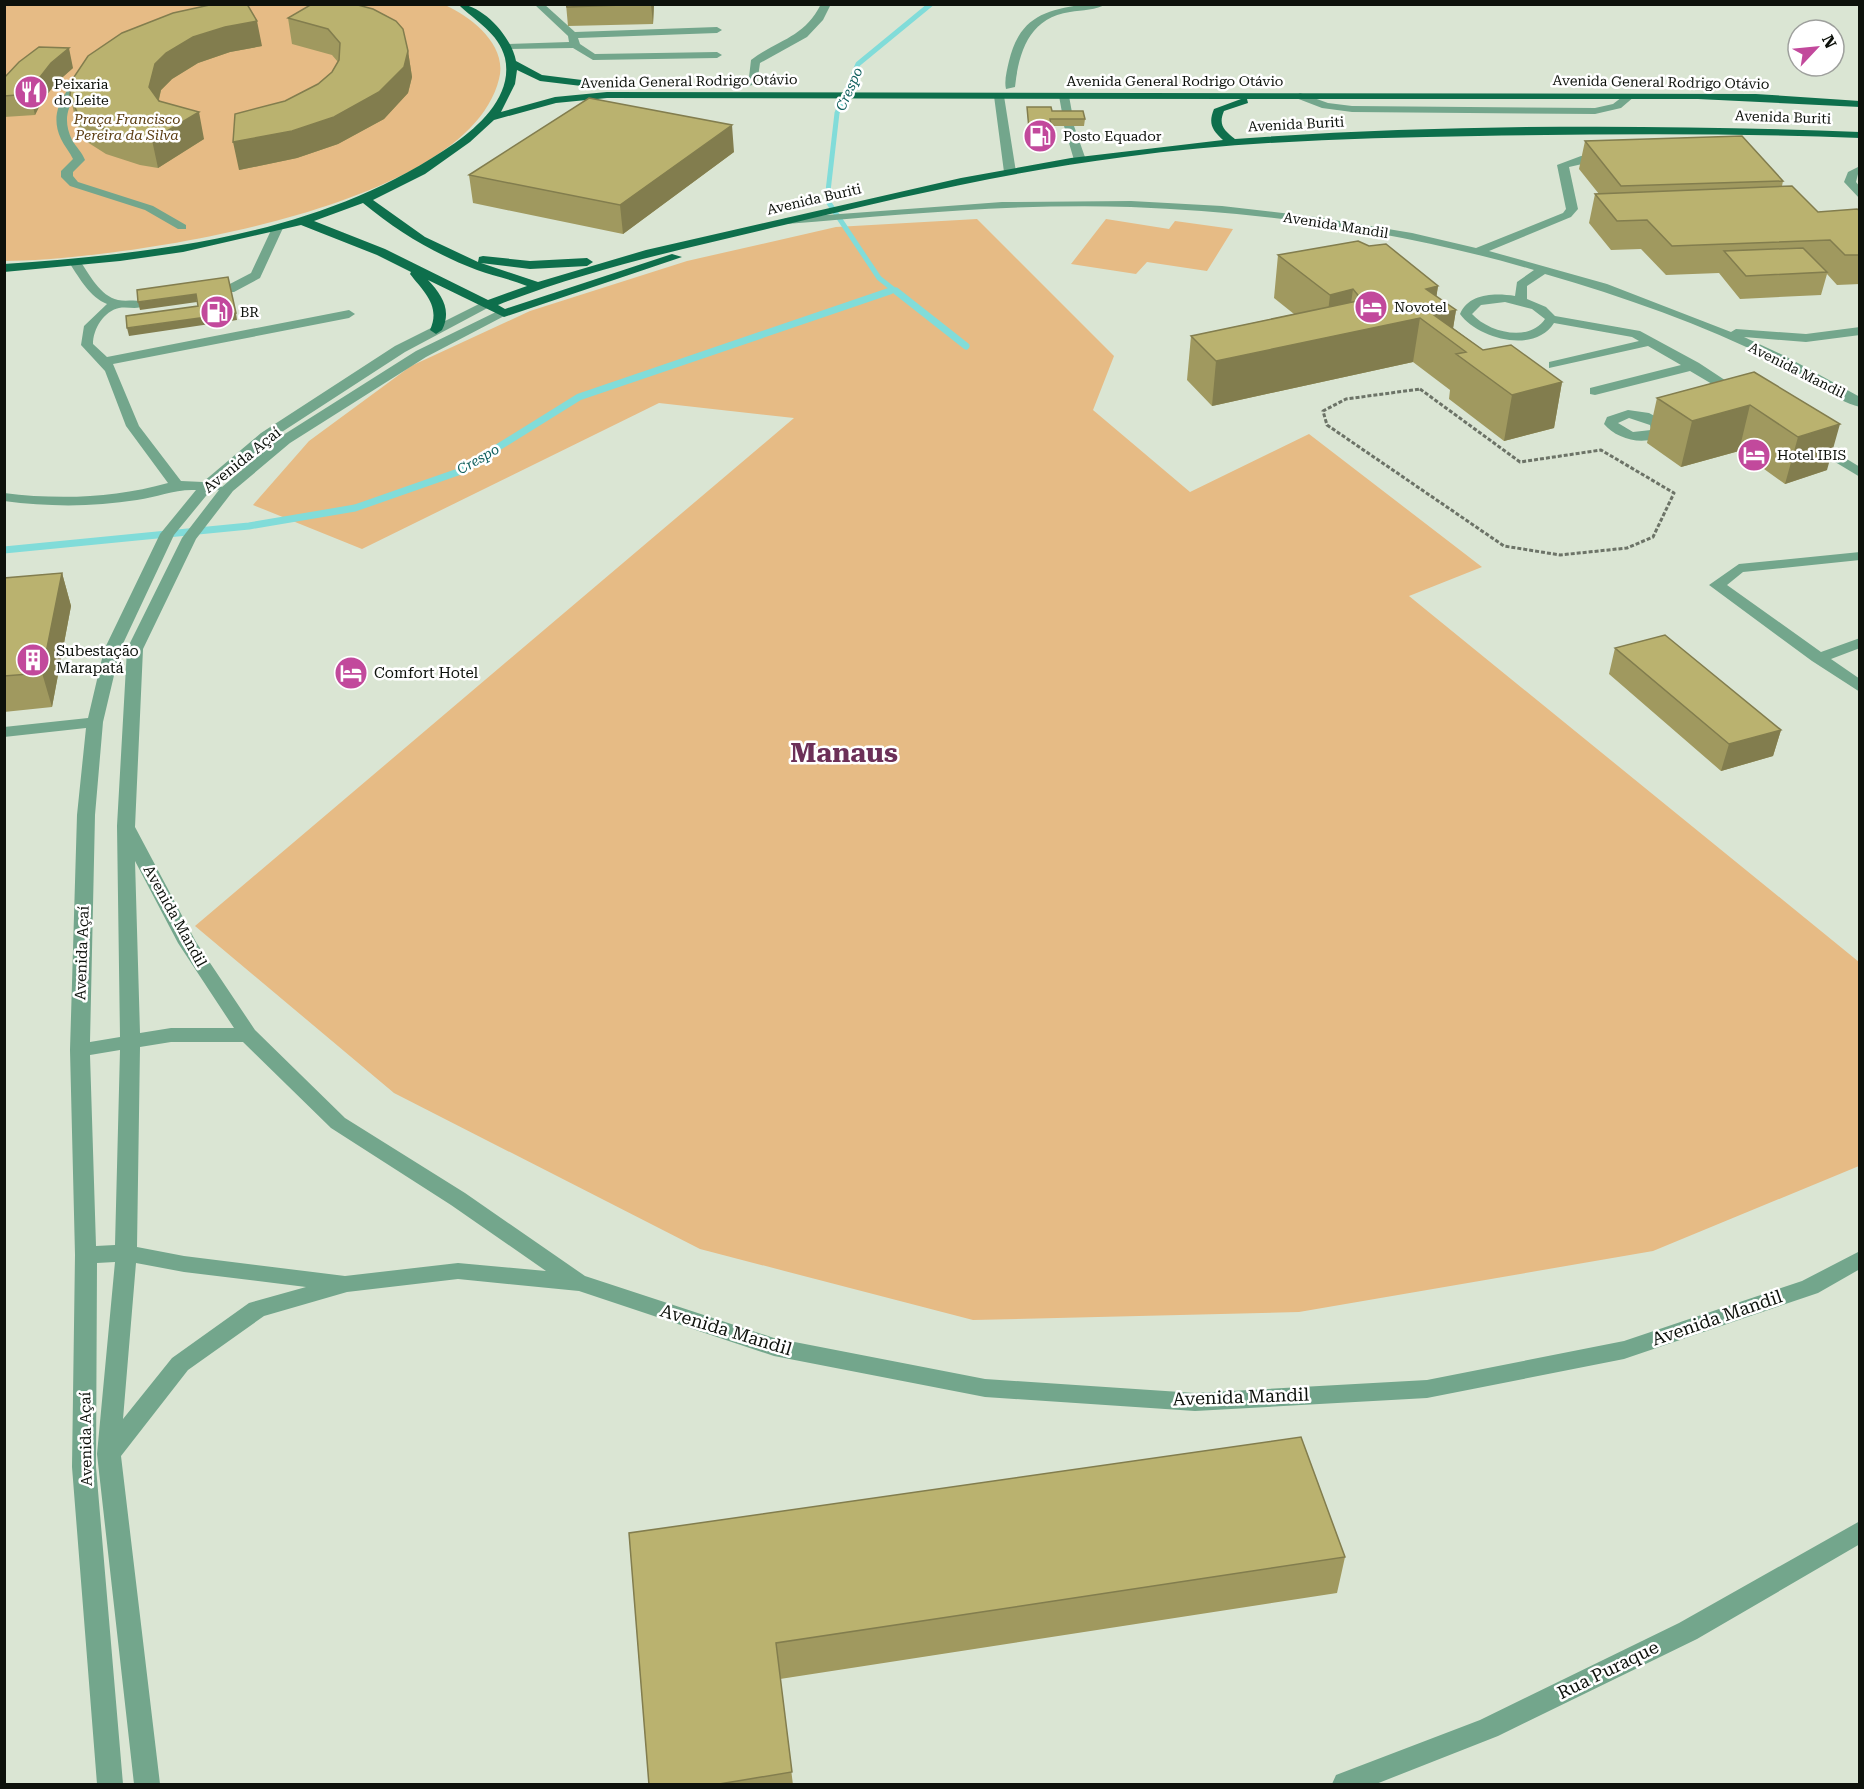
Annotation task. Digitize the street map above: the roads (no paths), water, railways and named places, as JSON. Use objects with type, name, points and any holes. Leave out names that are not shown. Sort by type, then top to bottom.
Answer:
[{"type":"main road","points":[[4,268],[76,264],[166,252],[277,228],[365,199],[409,179],[445,158],[493,117],[509,89],[511,63],[508,47],[485,21],[462,4]]},
{"type":"main road","name":"Avenida General Rodrigo Otávio","points":[[511,63],[540,78],[584,85],[1658,87],[1748,88],[1860,94]]},
{"type":"main road","points":[[555,100],[542,90],[560,82]]},
{"type":"main road","name":"Avenida General Rodrigo Otávio","points":[[493,117],[555,100],[617,95],[1300,96]]},
{"type":"main road","points":[[1232,142],[1218,130],[1215,120],[1219,109],[1264,96]]},
{"type":"main road","name":"Avenida General Rodrigo Otávio","points":[[1630,96],[1756,97],[1860,104]]},
{"type":"main road","name":"Avenida Buriti","points":[[489,304],[536,285],[648,252],[1010,172],[1080,160],[1232,142],[1422,134],[1632,131],[1860,135]]},
{"type":"main road","points":[[365,199],[398,226],[443,252],[484,269],[536,285],[555,295]]},
{"type":"main road","points":[[302,221],[409,266],[489,304],[504,314]]},
{"type":"main road","name":"Avenida Buriti","points":[[504,314],[694,250],[742,231]]},
{"type":"main road","points":[[443,252],[497,262],[530,265],[578,263],[648,252]]},
{"type":"main road","points":[[409,266],[436,297],[443,320],[436,330]]},
{"type":"street","points":[[538,4],[593,57],[717,55]]},
{"type":"street","points":[[752,84],[754,62],[765,54],[797,40],[818,24],[826,4]]},
{"type":"street","points":[[1010,87],[1012,62],[1019,43],[1046,15],[1050,4]]},
{"type":"street","points":[[1046,15],[1102,4]]},
{"type":"street","points":[[508,47],[717,30]]},
{"type":"street","points":[[576,42],[694,44]]},
{"type":"street","points":[[97,68],[72,89],[63,105],[60,121],[66,139],[78,154],[79,160],[67,171],[67,177],[74,184],[149,208],[182,227]]},
{"type":"street","points":[[999,96],[1010,172]]},
{"type":"street","points":[[1064,96],[1068,122],[1080,160]]},
{"type":"street","points":[[1300,96],[1326,106],[1352,109],[1595,111],[1617,106],[1630,96]]},
{"type":"street","points":[[1476,252],[1567,215],[1572,209],[1563,165],[1581,159],[1616,158]]},
{"type":"street","points":[[1860,169],[1852,174],[1850,182],[1860,196]]},
{"type":"street","name":"Avenida Mandil","points":[[780,221],[998,204],[1132,204],[1267,214],[1401,235],[1526,264],[1606,289],[1723,332],[1830,385],[1860,403]]},
{"type":"street","points":[[230,289],[256,275],[277,228]]},
{"type":"street","points":[[76,264],[100,298],[114,304],[140,304]]},
{"type":"street","points":[[1505,298],[1510,279],[1526,264]]},
{"type":"street","points":[[1521,300],[1521,285],[1544,269]]},
{"type":"street","points":[[1505,298],[1521,300],[1547,312],[1551,319],[1549,327],[1541,332],[1518,336],[1479,328],[1466,314],[1468,308],[1475,303],[1505,298]]},
{"type":"street","points":[[114,304],[93,320],[86,333],[87,345],[107,361],[132,424],[177,485]]},
{"type":"street","name":"Avenida Açaí","points":[[110,1785],[84,1467],[86,1255],[80,1050],[86,815],[95,722],[112,650],[167,534],[206,487],[266,436],[400,349],[489,304]]},
{"type":"street","points":[[107,361],[349,314]]},
{"type":"street","name":"Avenida Açaí","points":[[147,1785],[109,1455],[126,1253],[130,1041],[126,826],[135,649],[189,538],[228,488],[285,440],[421,354],[504,314]]},
{"type":"street","points":[[1551,319],[1627,331],[1694,366],[1748,399],[1725,405]]},
{"type":"street","points":[[1723,332],[1806,338],[1860,331]]},
{"type":"street","points":[[1554,365],[1650,342]]},
{"type":"street","points":[[1594,391],[1694,366]]},
{"type":"street","points":[[1803,436],[1860,473]]},
{"type":"street","points":[[4,497],[49,502],[100,500],[138,496],[177,485],[228,488]]},
{"type":"street","points":[[1860,556],[1739,568],[1717,585],[1860,687]]},
{"type":"street","points":[[1818,658],[1860,643]]},
{"type":"street","points":[[4,732],[95,722]]},
{"type":"street","name":"Avenida Mandil","points":[[126,826],[187,943],[248,1035],[338,1123],[458,1199],[579,1283]]},
{"type":"street","points":[[80,1050],[130,1041],[195,1034],[248,1035]]},
{"type":"street","points":[[86,1255],[126,1253],[183,1264],[347,1284]]},
{"type":"street","name":"Avenida Mandil","points":[[109,1455],[180,1364],[257,1309],[347,1284],[458,1271],[579,1283],[774,1347],[985,1388],[1195,1402],[1427,1389],[1624,1350],[1810,1287],[1860,1259]]},
{"type":"street","name":"Rua Puraque","points":[[1345,1785],[1488,1728],[1688,1631],[1860,1531]]},
{"type":"waterway","name":"Crespo","points":[[898,293],[879,278],[827,200],[837,113],[858,64],[931,4]]},
{"type":"waterway","name":"Crespo","points":[[885,293],[894,290]]},
{"type":"waterway","name":"Crespo","points":[[4,550],[249,526],[355,508],[458,472],[579,397],[890,291]]},
{"type":"waterway","name":"Crespo","points":[[896,291],[966,346]]},
{"type":"place","name":"Peixaria do Leite","points":[[31,92]]},
{"type":"place","name":"Posto Equador","points":[[1040,136]]},
{"type":"place","name":"Novotel","points":[[1371,307]]},
{"type":"place","name":"BR","points":[[217,312]]},
{"type":"place","name":"Hotel IBIS","points":[[1754,455]]},
{"type":"place","name":"Subestação Marapatá","points":[[33,660]]},
{"type":"place","name":"Comfort Hotel","points":[[351,673]]},
{"type":"district","name":"Manaus","points":[[844,753]]},
{"type":"park label","name":"Praça Francisco Pereira da Silva","points":[[127,128]]}]
